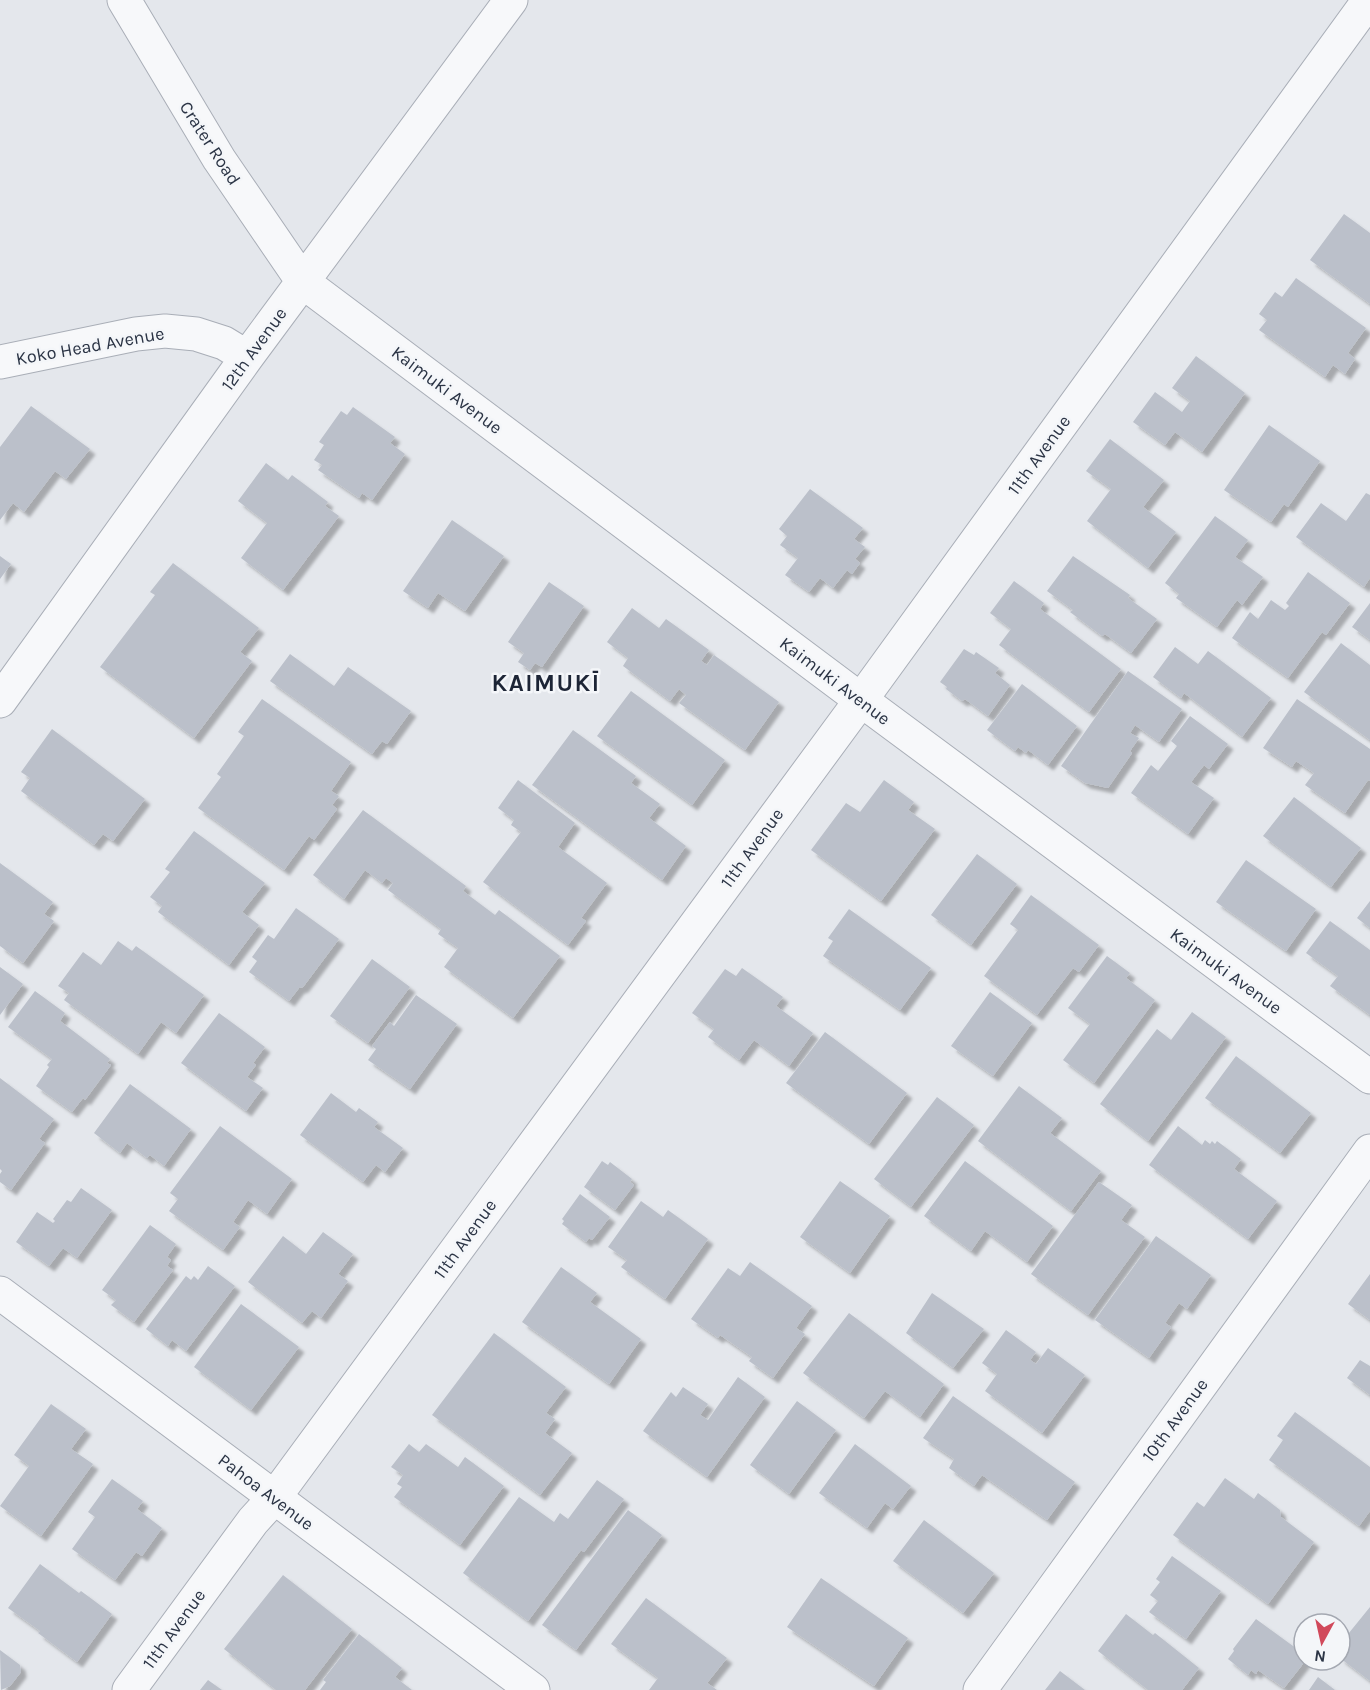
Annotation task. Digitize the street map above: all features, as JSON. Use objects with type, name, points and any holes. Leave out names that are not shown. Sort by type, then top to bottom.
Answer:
[{"type":"street","name":"Crater Road","points":[[124,0],[219,159],[303,282]]},
{"type":"street","name":"12th Avenue","points":[[0,701],[247,357],[511,0]]},
{"type":"street","name":"11th Avenue","points":[[129,1690],[253,1521],[274,1498],[861,700],[1369,0]]},
{"type":"street","name":"Kaimuki Avenue","points":[[303,282],[861,700],[1370,1077]]},
{"type":"street","name":"Koko Head Avenue","points":[[0,362],[136,334],[165,331],[196,334],[224,343],[247,357]]},
{"type":"street","name":"10th Avenue","points":[[980,1690],[1370,1151]]},
{"type":"street","name":"Pahoa Avenue","points":[[0,1293],[533,1690]]},
{"type":"building","points":[[1344,214],[1370,233],[1370,304],[1310,260]]},
{"type":"building","points":[[1296,278],[1366,328],[1348,353],[1355,359],[1345,374],[1333,365],[1325,377],[1259,330],[1267,320],[1259,314],[1275,292],[1282,297]]},
{"type":"building","points":[[1196,356],[1245,393],[1202,452],[1175,432],[1165,445],[1133,422],[1155,392],[1182,412],[1190,401],[1172,388]]},
{"type":"building","points":[[31,406],[90,449],[66,479],[55,471],[24,512],[13,503],[0,520],[0,447]]},
{"type":"building","points":[[353,407],[395,437],[390,443],[405,454],[372,500],[362,493],[359,498],[318,470],[322,465],[314,460],[324,445],[319,442],[341,411],[347,415]]},
{"type":"building","points":[[1269,425],[1320,461],[1288,507],[1284,504],[1271,522],[1224,490]]},
{"type":"building","points":[[1110,439],[1164,480],[1143,507],[1176,532],[1148,568],[1087,521],[1111,489],[1086,471]]},
{"type":"building","points":[[266,463],[288,480],[292,475],[328,502],[325,506],[339,516],[283,590],[241,558],[267,523],[238,501]]},
{"type":"building","points":[[810,489],[863,528],[854,539],[865,547],[855,559],[860,563],[852,574],[847,570],[833,588],[820,578],[809,592],[785,575],[798,558],[780,545],[787,536],[779,529]]},
{"type":"building","points":[[1366,493],[1370,495],[1370,578],[1364,587],[1296,537],[1321,503],[1346,521]]},
{"type":"building","points":[[1215,516],[1248,540],[1235,557],[1263,577],[1242,605],[1237,600],[1217,627],[1176,598],[1179,594],[1165,583]]},
{"type":"building","points":[[452,520],[504,556],[465,611],[438,593],[428,608],[403,591]]},
{"type":"building","points":[[0,556],[11,564],[0,579]]},
{"type":"building","points":[[1073,556],[1130,595],[1128,598],[1157,619],[1131,653],[1105,634],[1102,636],[1047,591]]},
{"type":"building","points":[[173,563],[259,628],[240,652],[252,661],[194,738],[100,667],[155,595],[150,592]]},
{"type":"building","points":[[1308,572],[1350,603],[1326,635],[1322,632],[1288,678],[1232,638],[1250,612],[1258,619],[1271,600],[1285,610],[1289,606],[1286,603]]},
{"type":"building","points":[[1014,581],[1044,603],[1040,609],[1121,669],[1089,712],[999,645],[1011,629],[990,613]]},
{"type":"building","points":[[549,582],[584,606],[542,667],[535,663],[530,670],[518,662],[524,653],[508,642]]},
{"type":"building","points":[[1370,603],[1370,640],[1352,627]]},
{"type":"building","points":[[632,608],[659,628],[666,619],[709,650],[701,661],[707,665],[714,655],[779,702],[745,750],[679,703],[686,695],[679,689],[670,701],[623,666],[628,658],[607,642]]},
{"type":"building","points":[[1341,643],[1370,665],[1370,740],[1304,692]]},
{"type":"building","points":[[1175,647],[1198,664],[1208,651],[1271,698],[1242,737],[1184,693],[1181,698],[1153,677]]},
{"type":"building","points":[[964,649],[974,655],[976,652],[999,668],[995,673],[1010,685],[988,716],[965,699],[962,701],[940,682]]},
{"type":"building","points":[[290,654],[334,686],[348,667],[411,711],[387,744],[382,741],[372,754],[270,681]]},
{"type":"building","points":[[1128,671],[1182,709],[1159,742],[1135,725],[1130,733],[1139,738],[1130,751],[1132,753],[1108,788],[1085,783],[1061,766]]},
{"type":"building","points":[[1022,684],[1077,726],[1048,765],[1028,750],[1026,753],[1018,747],[1015,751],[987,730]]},
{"type":"building","points":[[631,691],[725,760],[692,805],[597,736]]},
{"type":"building","points":[[262,699],[351,762],[331,791],[339,796],[332,805],[337,809],[314,840],[309,836],[284,870],[198,808],[221,777],[217,774],[244,736],[238,732]]},
{"type":"building","points":[[1297,699],[1370,749],[1370,781],[1368,780],[1345,813],[1305,785],[1314,773],[1296,761],[1292,767],[1263,748]]},
{"type":"building","points":[[1190,716],[1228,744],[1209,769],[1204,765],[1191,782],[1214,798],[1188,834],[1131,793],[1151,765],[1158,771],[1177,746],[1171,741]]},
{"type":"building","points":[[52,729],[145,799],[113,841],[103,834],[94,845],[21,791],[30,778],[21,772]]},
{"type":"building","points":[[573,730],[636,776],[631,783],[660,804],[649,818],[686,846],[662,880],[532,785]]},
{"type":"building","points":[[518,780],[575,823],[558,847],[607,883],[581,918],[586,921],[568,945],[483,882],[521,832],[511,825],[514,820],[498,808]]},
{"type":"building","points":[[884,780],[914,802],[908,810],[935,829],[881,901],[811,850],[846,803],[860,812]]},
{"type":"building","points":[[1294,797],[1361,848],[1331,887],[1263,836]]},
{"type":"building","points":[[363,810],[466,886],[463,891],[495,915],[499,910],[560,956],[513,1018],[444,967],[458,948],[438,934],[441,929],[388,890],[393,883],[386,878],[382,883],[365,870],[344,899],[313,875]]},
{"type":"building","points":[[194,831],[265,883],[242,912],[259,925],[229,965],[158,912],[162,906],[150,897],[170,872],[165,869]]},
{"type":"building","points":[[977,854],[1017,884],[971,945],[931,915]]},
{"type":"building","points":[[1246,860],[1316,909],[1286,951],[1216,902]]},
{"type":"building","points":[[0,863],[53,902],[44,914],[54,921],[23,963],[0,946]]},
{"type":"building","points":[[1031,895],[1099,945],[1079,972],[1073,968],[1037,1015],[984,976],[1018,930],[1010,924]]},
{"type":"building","points":[[1370,901],[1370,928],[1357,918]]},
{"type":"building","points":[[296,908],[339,939],[303,987],[299,988],[289,1001],[249,972],[257,961],[252,957],[268,935],[274,939]]},
{"type":"building","points":[[849,909],[931,968],[900,1010],[823,956],[833,941],[828,938]]},
{"type":"building","points":[[1330,921],[1370,950],[1370,1015],[1330,986],[1338,976],[1306,953]]},
{"type":"building","points":[[118,941],[132,951],[136,946],[204,995],[176,1033],[161,1022],[138,1054],[64,1000],[69,993],[58,986],[83,952],[101,965]]},
{"type":"building","points":[[1107,956],[1130,973],[1126,978],[1155,1000],[1094,1083],[1063,1060],[1090,1024],[1068,1008]]},
{"type":"building","points":[[372,959],[410,987],[368,1043],[330,1016]]},
{"type":"building","points":[[0,967],[23,984],[0,1015]]},
{"type":"building","points":[[742,968],[783,997],[776,1006],[813,1033],[789,1066],[754,1040],[739,1060],[708,1037],[714,1029],[692,1013],[725,969],[736,976]]},
{"type":"building","points":[[35,991],[65,1013],[60,1021],[110,1059],[107,1063],[111,1065],[85,1100],[83,1098],[72,1112],[36,1086],[52,1059],[8,1027]]},
{"type":"building","points":[[990,992],[1032,1023],[993,1076],[951,1046]]},
{"type":"building","points":[[416,995],[457,1024],[410,1089],[368,1060],[376,1049],[372,1046],[390,1022],[394,1026]]},
{"type":"building","points":[[1192,1012],[1226,1037],[1148,1141],[1100,1104],[1157,1029],[1171,1040]]},
{"type":"building","points":[[219,1013],[265,1047],[253,1063],[256,1065],[247,1077],[263,1088],[246,1111],[181,1063]]},
{"type":"building","points":[[825,1032],[907,1093],[869,1144],[786,1083]]},
{"type":"building","points":[[1236,1056],[1311,1113],[1280,1153],[1205,1098]]},
{"type":"building","points":[[0,1078],[54,1119],[39,1139],[45,1143],[11,1190],[0,1182],[2,1171],[0,1169]]},
{"type":"building","points":[[130,1084],[191,1129],[164,1166],[150,1155],[147,1158],[127,1143],[120,1153],[94,1133]]},
{"type":"building","points":[[1019,1086],[1062,1118],[1050,1133],[1101,1171],[1071,1211],[978,1141]]},
{"type":"building","points":[[331,1093],[356,1112],[359,1108],[378,1122],[374,1127],[403,1148],[385,1172],[376,1165],[363,1182],[300,1135]]},
{"type":"building","points":[[937,1097],[974,1125],[911,1207],[874,1179]]},
{"type":"building","points":[[220,1126],[292,1179],[267,1214],[248,1200],[233,1222],[240,1227],[223,1250],[169,1211],[178,1199],[170,1193]]},
{"type":"building","points":[[1178,1126],[1202,1145],[1205,1140],[1210,1144],[1212,1141],[1215,1144],[1217,1141],[1241,1159],[1234,1169],[1277,1201],[1248,1239],[1149,1165]]},
{"type":"building","points":[[602,1161],[608,1165],[610,1162],[632,1179],[630,1182],[634,1185],[615,1210],[584,1187]]},
{"type":"building","points":[[965,1161],[1053,1226],[1027,1262],[985,1231],[971,1251],[924,1216]]},
{"type":"building","points":[[840,1181],[890,1216],[850,1273],[800,1237]]},
{"type":"building","points":[[1099,1182],[1132,1205],[1121,1220],[1145,1237],[1088,1315],[1031,1274]]},
{"type":"building","points":[[81,1188],[112,1210],[77,1258],[63,1248],[49,1266],[16,1242],[37,1212],[53,1223],[55,1221],[53,1219],[67,1200],[71,1202]]},
{"type":"building","points":[[580,1194],[610,1217],[592,1240],[589,1238],[586,1242],[562,1224],[564,1221],[562,1219]]},
{"type":"building","points":[[641,1201],[663,1217],[668,1210],[708,1239],[665,1299],[621,1267],[627,1260],[608,1247]]},
{"type":"building","points":[[150,1225],[176,1244],[167,1257],[171,1260],[167,1266],[173,1270],[134,1322],[111,1305],[116,1300],[102,1290]]},
{"type":"building","points":[[323,1232],[353,1254],[338,1274],[348,1281],[321,1318],[312,1311],[302,1323],[248,1282],[283,1236],[306,1254]]},
{"type":"building","points":[[1156,1236],[1211,1275],[1187,1309],[1179,1303],[1165,1323],[1171,1327],[1149,1358],[1095,1320]]},
{"type":"building","points":[[750,1262],[812,1306],[796,1328],[805,1334],[773,1378],[749,1361],[752,1357],[720,1335],[718,1338],[691,1319],[728,1268],[740,1276]]},
{"type":"building","points":[[208,1266],[235,1286],[186,1351],[172,1340],[168,1346],[146,1329],[186,1276],[191,1280],[194,1276],[198,1280]]},
{"type":"building","points":[[561,1267],[597,1293],[590,1302],[641,1339],[609,1384],[522,1322]]},
{"type":"building","points":[[1370,1274],[1370,1320],[1348,1304]]},
{"type":"building","points":[[932,1293],[984,1329],[953,1368],[906,1333]]},
{"type":"building","points":[[241,1304],[299,1347],[251,1410],[194,1367]]},
{"type":"building","points":[[849,1313],[944,1384],[920,1417],[885,1391],[864,1418],[803,1373]]},
{"type":"building","points":[[1006,1330],[1036,1352],[1030,1360],[1036,1364],[1048,1348],[1085,1375],[1042,1433],[985,1391],[997,1374],[982,1363]]},
{"type":"building","points":[[494,1333],[566,1387],[546,1413],[555,1419],[545,1433],[572,1453],[540,1495],[432,1415]]},
{"type":"building","points":[[1360,1360],[1370,1366],[1370,1395],[1347,1378]]},
{"type":"building","points":[[738,1377],[765,1397],[707,1477],[643,1431],[671,1392],[676,1397],[683,1387],[708,1404],[700,1415],[708,1420]]},
{"type":"building","points":[[953,1396],[1075,1482],[1047,1520],[982,1475],[974,1486],[949,1468],[954,1459],[923,1438]]},
{"type":"building","points":[[797,1401],[836,1430],[789,1494],[750,1465]]},
{"type":"building","points":[[51,1404],[86,1429],[71,1449],[93,1464],[41,1536],[0,1506],[29,1466],[14,1455]]},
{"type":"building","points":[[1295,1412],[1370,1467],[1370,1511],[1359,1526],[1269,1460],[1283,1440],[1277,1436]]},
{"type":"building","points":[[409,1444],[419,1452],[426,1444],[458,1467],[465,1457],[504,1486],[460,1545],[394,1497],[402,1487],[397,1484],[403,1475],[391,1467]]},
{"type":"building","points":[[855,1444],[911,1486],[893,1509],[885,1503],[867,1528],[819,1493]]},
{"type":"building","points":[[1225,1478],[1254,1499],[1258,1493],[1280,1510],[1281,1517],[1314,1542],[1268,1604],[1173,1535],[1197,1502],[1204,1507]]},
{"type":"building","points":[[112,1479],[143,1501],[137,1509],[162,1528],[142,1556],[136,1552],[115,1580],[72,1549],[95,1517],[88,1512]]},
{"type":"building","points":[[597,1480],[624,1499],[584,1552],[581,1550],[528,1621],[463,1573],[519,1497],[554,1522],[560,1513],[568,1519]]},
{"type":"building","points":[[628,1510],[662,1535],[576,1650],[542,1625]]},
{"type":"building","points":[[924,1520],[994,1573],[963,1613],[893,1561]]},
{"type":"building","points":[[1172,1556],[1221,1591],[1186,1639],[1149,1612],[1158,1601],[1150,1595],[1160,1582],[1156,1579]]},
{"type":"building","points":[[40,1564],[112,1614],[77,1662],[8,1608]]},
{"type":"building","points":[[283,1575],[352,1629],[305,1690],[276,1690],[224,1649]]},
{"type":"building","points":[[821,1578],[908,1638],[874,1686],[787,1627]]},
{"type":"building","points":[[646,1598],[727,1658],[707,1683],[717,1690],[649,1690],[658,1678],[611,1644]]},
{"type":"building","points":[[1370,1607],[1370,1681],[1352,1667],[1352,1629]]},
{"type":"building","points":[[1126,1614],[1153,1635],[1155,1633],[1199,1668],[1182,1690],[1148,1690],[1098,1651]]},
{"type":"building","points":[[1256,1619],[1292,1645],[1292,1672],[1297,1672],[1284,1688],[1258,1670],[1256,1674],[1251,1670],[1248,1675],[1228,1659]]},
{"type":"building","points":[[359,1634],[402,1668],[395,1677],[412,1690],[320,1690],[326,1682],[323,1680]]},
{"type":"building","points":[[0,1650],[20,1665],[21,1672],[10,1686],[1,1690]]},
{"type":"building","points":[[1060,1671],[1085,1690],[1045,1690]]},
{"type":"building","points":[[1318,1677],[1335,1690],[1309,1690]]},
{"type":"building","points":[[208,1680],[222,1690],[200,1690]]},
{"type":"district","name":"KAIMUKĪ","points":[[546,683]]}]
